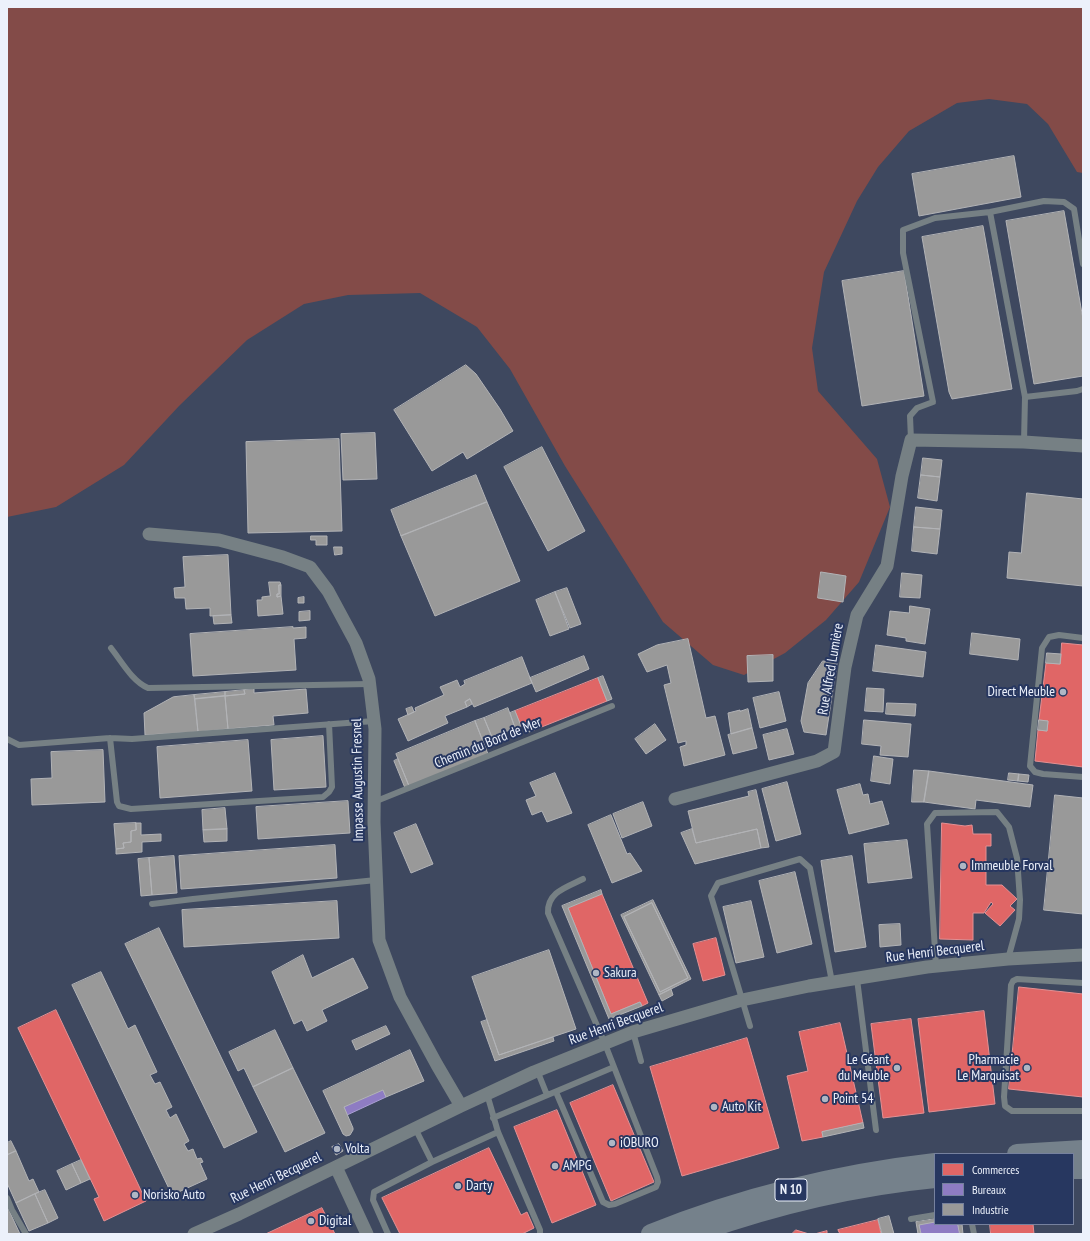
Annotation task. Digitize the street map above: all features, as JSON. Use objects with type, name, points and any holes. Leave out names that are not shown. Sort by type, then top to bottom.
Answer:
[{"type":"main road","points":[[1034,1153],[1083,1150]]},
{"type":"main road","name":"N 10","points":[[651,1234],[721,1208],[796,1188],[853,1176],[934,1163]]},
{"type":"main road","name":"N 10","points":[[692,1234],[759,1212],[796,1203],[866,1188],[934,1178]]},
{"type":"street","points":[[911,440],[1024,442],[1083,446]]},
{"type":"street","name":"Rue Alfred Lumière","points":[[675,799],[817,761],[834,752],[845,667],[857,615],[887,566],[902,476],[911,440]]},
{"type":"street","name":"Impasse Augustin Fresnel","points":[[149,534],[219,540],[283,557],[310,567],[328,591],[356,643],[369,684],[375,728],[374,802],[379,940],[398,990],[437,1065],[461,1106]]},
{"type":"street","name":"Rue Henri Becquerel","points":[[194,1234],[239,1214],[537,1070],[633,1032],[742,1000],[832,982],[936,966],[1008,959],[1083,956]]},
{"type":"street","points":[[336,1167],[367,1234]]},
{"type":"lane","points":[[911,440],[910,416],[917,408],[933,402],[903,253],[903,230],[935,218],[990,212],[1044,201],[1064,202],[1074,209],[1083,264]]},
{"type":"lane","points":[[990,212],[1025,397],[1024,442]]},
{"type":"lane","points":[[1025,397],[1077,391],[1083,388]]},
{"type":"lane","points":[[1083,638],[1059,635],[1049,638],[1042,648],[1030,766],[1035,772],[1044,774],[1083,777]]},
{"type":"lane","points":[[111,648],[130,673],[142,685],[148,688],[369,684]]},
{"type":"lane","name":"Chemin du Bord de Mer","points":[[374,802],[612,706]]},
{"type":"lane","points":[[7,739],[19,745],[110,738],[132,739],[374,721]]},
{"type":"lane","points":[[110,738],[117,802],[119,806],[131,809],[323,796],[329,792],[332,787],[329,724]]},
{"type":"lane","points":[[936,966],[927,824],[935,813],[997,812],[1009,827],[1017,858],[1020,900],[1019,919],[1008,959]]},
{"type":"lane","points":[[750,1026],[711,896],[718,883],[800,859],[810,868],[832,982]]},
{"type":"lane","points":[[556,1092],[603,1202],[609,1205],[615,1204],[656,1187],[658,1182],[657,1177],[605,1044],[548,913],[548,906],[551,899],[558,891],[583,879]]},
{"type":"lane","points":[[152,904],[376,880]]},
{"type":"lane","points":[[857,978],[876,1130]]},
{"type":"lane","points":[[1083,983],[1017,980],[1013,982],[1011,985],[1004,1097],[1005,1106],[1012,1111],[1083,1111]]},
{"type":"lane","points":[[633,1032],[641,1060]]},
{"type":"lane","points":[[494,1118],[614,1067]]},
{"type":"lane","points":[[537,1070],[547,1095]]},
{"type":"lane","points":[[486,1094],[498,1132],[540,1230],[540,1234]]},
{"type":"lane","points":[[415,1128],[432,1162]]},
{"type":"lane","points":[[388,1234],[373,1200],[374,1192],[432,1162],[498,1132]]},
{"type":"lane","points":[[7,1198],[26,1234]]},
{"type":"lane","points":[[912,1218],[934,1215]]},
{"type":"shaded area","points":[[7,7],[1083,7],[1083,173],[1077,172],[1048,124],[1027,104],[989,99],[957,103],[909,131],[878,167],[857,201],[824,272],[812,348],[818,391],[877,459],[890,507],[859,582],[826,620],[785,653],[744,675],[713,665],[663,622],[565,466],[510,369],[477,327],[420,293],[348,295],[304,304],[247,340],[179,406],[124,465],[56,507],[7,517]]},
{"type":"building: Commerces","name":"Direct Meuble","points":[[1062,643],[1083,645],[1083,767],[1035,761],[1038,730],[1047,731],[1048,721],[1039,720],[1046,663],[1060,664]]},
{"type":"building: Commerces","points":[[598,678],[607,701],[534,730],[532,726],[527,728],[526,724],[521,726],[515,711]]},
{"type":"building: Commerces","name":"Immeuble Forval","points":[[942,823],[965,826],[972,825],[973,834],[991,834],[991,846],[986,846],[986,885],[1002,885],[1017,899],[1010,906],[1015,910],[1000,926],[985,913],[993,904],[991,902],[984,913],[973,913],[973,940],[940,939]]},
{"type":"building: Commerces","points":[[602,894],[648,1003],[642,1006],[640,1002],[611,1014],[568,908]]},
{"type":"building: Commerces","points":[[716,938],[725,975],[703,981],[693,944]]},
{"type":"building: Commerces","points":[[1019,987],[1083,994],[1083,1097],[1009,1089]]},
{"type":"building: Commerces","points":[[56,1010],[146,1201],[104,1221],[94,1199],[99,1197],[18,1028]]},
{"type":"building: Commerces","points":[[984,1011],[995,1104],[929,1112],[918,1019]]},
{"type":"building: Commerces","name":"Le Géant du Meuble","points":[[911,1019],[924,1113],[883,1118],[871,1024]]},
{"type":"building: Commerces","name":"Point 54","points":[[840,1023],[863,1123],[822,1132],[823,1137],[802,1141],[787,1076],[808,1071],[799,1032]]},
{"type":"building: Commerces","name":"Auto Kit","points":[[747,1038],[779,1148],[682,1176],[650,1067]]},
{"type":"building: Commerces","name":"iOBURO","points":[[613,1085],[654,1182],[611,1201],[570,1103]]},
{"type":"building: Commerces","name":"AMPG","points":[[557,1110],[596,1205],[552,1223],[514,1127]]},
{"type":"building: Commerces","name":"Darty","points":[[489,1148],[521,1215],[527,1212],[534,1228],[522,1234],[400,1234],[382,1198]]},
{"type":"building: Commerces","name":"Digital","points":[[322,1208],[335,1234],[266,1234]]},
{"type":"building: Commerces","points":[[878,1220],[881,1234],[840,1234],[838,1230]]},
{"type":"building: Commerces","points":[[990,1225],[1033,1225],[1034,1234],[991,1234]]},
{"type":"building: Commerces","points":[[796,1230],[809,1234],[792,1234]]},
{"type":"building: Commerces","points":[[827,1231],[827,1234],[815,1234]]},
{"type":"building: Bureaux","points":[[383,1090],[386,1097],[347,1115],[344,1107]]},
{"type":"building: Bureaux","points":[[934,1222],[934,1225],[958,1225],[960,1234],[921,1234],[919,1225]]},
{"type":"building: Industrie","points":[[1014,156],[1021,197],[919,216],[912,174]]},
{"type":"building: Industrie","points":[[1064,211],[1083,319],[1083,376],[1034,384],[1006,221]]},
{"type":"building: Industrie","points":[[983,226],[1012,389],[952,399],[949,392],[922,237]]},
{"type":"building: Industrie","points":[[904,271],[924,396],[862,406],[842,281]]},
{"type":"building: Industrie","points":[[466,365],[476,374],[513,431],[467,459],[463,452],[432,471],[394,410]]},
{"type":"building: Industrie","points":[[375,433],[377,479],[343,480],[341,434]]},
{"type":"building: Industrie","points":[[339,439],[342,531],[248,533],[246,442]]},
{"type":"building: Industrie","points":[[542,447],[585,531],[548,551],[504,467]]},
{"type":"building: Industrie","points":[[923,458],[942,460],[940,477],[921,475]]},
{"type":"building: Industrie","points":[[476,475],[487,502],[401,536],[391,510]]},
{"type":"building: Industrie","points":[[921,475],[940,477],[937,501],[918,498]]},
{"type":"building: Industrie","points":[[1027,493],[1083,499],[1083,586],[1007,578],[1009,552],[1021,553]]},
{"type":"building: Industrie","points":[[487,502],[520,581],[435,616],[401,536]]},
{"type":"building: Industrie","points":[[916,507],[942,510],[940,529],[914,527]]},
{"type":"building: Industrie","points":[[914,527],[940,529],[937,554],[912,551]]},
{"type":"building: Industrie","points":[[311,536],[327,536],[327,545],[316,545],[316,540],[311,540]]},
{"type":"building: Industrie","points":[[334,547],[342,547],[342,554],[335,555]]},
{"type":"building: Industrie","points":[[228,555],[231,615],[210,616],[210,608],[186,609],[185,598],[175,598],[174,588],[185,587],[183,557]]},
{"type":"building: Industrie","points":[[821,572],[846,576],[843,602],[818,598]]},
{"type":"building: Industrie","points":[[902,573],[922,575],[920,598],[900,597]]},
{"type":"building: Industrie","points":[[269,582],[280,582],[281,585],[279,585],[279,594],[277,594],[277,597],[281,596],[283,614],[258,616],[257,600],[262,600],[262,597],[270,596]]},
{"type":"building: Industrie","points":[[279,585],[281,585],[281,596],[277,597],[277,594],[279,594]]},
{"type":"building: Industrie","points":[[567,588],[581,624],[570,628],[555,592]]},
{"type":"building: Industrie","points":[[555,592],[569,629],[550,636],[536,600]]},
{"type":"building: Industrie","points":[[304,597],[304,603],[298,603],[298,598]]},
{"type":"building: Industrie","points":[[910,606],[930,609],[925,644],[906,641],[906,638],[887,635],[890,611],[909,613]]},
{"type":"building: Industrie","points":[[310,611],[310,620],[299,621],[299,612]]},
{"type":"building: Industrie","points":[[231,615],[232,623],[214,624],[213,616]]},
{"type":"building: Industrie","points":[[306,627],[306,638],[294,639],[296,670],[193,676],[190,634]]},
{"type":"building: Industrie","points":[[972,633],[1020,639],[1018,660],[970,654]]},
{"type":"building: Industrie","points":[[688,639],[706,718],[715,716],[725,755],[684,766],[680,747],[686,745],[686,741],[678,743],[664,685],[671,683],[667,665],[647,672],[638,654],[657,645]]},
{"type":"building: Industrie","points":[[876,645],[926,652],[923,677],[873,671]]},
{"type":"building: Industrie","points":[[1047,653],[1061,654],[1060,664],[1046,663]]},
{"type":"building: Industrie","points":[[773,655],[773,681],[748,682],[747,656]]},
{"type":"building: Industrie","points":[[584,656],[589,669],[536,692],[530,678]]},
{"type":"building: Industrie","points":[[522,657],[532,683],[474,707],[470,699],[465,702],[467,707],[445,716],[448,723],[408,741],[398,719],[416,711],[415,708],[444,695],[440,687],[457,680],[460,687],[465,684],[464,681]]},
{"type":"building: Industrie","points":[[823,661],[837,663],[826,735],[804,732],[801,721],[808,683]]},
{"type":"building: Industrie","points":[[603,676],[612,699],[607,701],[598,678]]},
{"type":"building: Industrie","points":[[867,688],[884,689],[883,712],[865,711]]},
{"type":"building: Industrie","points":[[254,689],[254,693],[306,689],[308,713],[273,716],[274,725],[228,729],[225,696],[245,694],[244,690]]},
{"type":"building: Industrie","points":[[244,690],[245,694],[225,696],[225,692]]},
{"type":"building: Industrie","points":[[225,692],[225,696],[195,699],[194,695]]},
{"type":"building: Industrie","points":[[779,692],[786,721],[760,728],[753,698]]},
{"type":"building: Industrie","points":[[194,695],[198,732],[145,735],[144,713],[173,697]]},
{"type":"building: Industrie","points":[[225,696],[228,729],[198,732],[195,699]]},
{"type":"building: Industrie","points":[[470,699],[472,704],[467,707],[465,702]]},
{"type":"building: Industrie","points":[[887,703],[916,704],[915,716],[886,714]]},
{"type":"building: Industrie","points":[[412,707],[414,712],[408,715],[406,709]]},
{"type":"building: Industrie","points":[[508,708],[515,728],[492,737],[484,718]]},
{"type":"building: Industrie","points":[[748,709],[752,728],[731,734],[728,713]]},
{"type":"building: Industrie","points":[[515,711],[521,726],[515,728],[510,713]]},
{"type":"building: Industrie","points":[[484,718],[491,735],[482,739],[475,721]]},
{"type":"building: Industrie","points":[[864,720],[911,724],[908,757],[880,755],[881,746],[862,744]]},
{"type":"building: Industrie","points":[[1039,720],[1048,721],[1047,731],[1038,730]]},
{"type":"building: Industrie","points":[[475,721],[488,754],[409,786],[396,754]]},
{"type":"building: Industrie","points":[[655,724],[666,740],[646,754],[635,739]]},
{"type":"building: Industrie","points":[[532,726],[534,730],[529,732],[527,728]]},
{"type":"building: Industrie","points":[[752,728],[757,748],[733,754],[728,735]]},
{"type":"building: Industrie","points":[[787,729],[794,754],[769,760],[763,735]]},
{"type":"building: Industrie","points":[[323,736],[326,787],[274,790],[271,740]]},
{"type":"building: Industrie","points":[[248,740],[252,791],[160,798],[157,747]]},
{"type":"building: Industrie","points":[[103,750],[105,802],[32,805],[31,779],[52,778],[51,752]]},
{"type":"building: Industrie","points":[[874,756],[893,759],[890,784],[871,781]]},
{"type":"building: Industrie","points":[[398,759],[409,786],[405,788],[394,761]]},
{"type":"building: Industrie","points":[[914,770],[929,771],[924,802],[912,802]]},
{"type":"building: Industrie","points":[[929,771],[1033,785],[1030,807],[976,800],[975,809],[924,802]]},
{"type":"building: Industrie","points":[[555,773],[572,813],[547,822],[542,811],[532,815],[526,800],[536,796],[530,783]]},
{"type":"building: Industrie","points":[[1009,773],[1019,774],[1018,781],[1008,780]]},
{"type":"building: Industrie","points":[[1019,774],[1029,775],[1028,782],[1018,781]]},
{"type":"building: Industrie","points":[[787,782],[801,834],[776,841],[762,789]]},
{"type":"building: Industrie","points":[[860,784],[863,795],[868,794],[870,804],[882,801],[889,824],[849,834],[837,790]]},
{"type":"building: Industrie","points":[[756,790],[769,847],[761,848],[757,829],[696,843],[688,811],[749,796],[748,792]]},
{"type":"building: Industrie","points":[[1055,795],[1083,798],[1083,914],[1044,910]]},
{"type":"building: Industrie","points":[[348,801],[350,833],[258,839],[256,807]]},
{"type":"building: Industrie","points":[[643,802],[652,826],[622,838],[613,814]]},
{"type":"building: Industrie","points":[[225,808],[227,829],[203,830],[202,810]]},
{"type":"building: Industrie","points":[[611,815],[627,854],[630,853],[642,871],[612,883],[588,825]]},
{"type":"building: Industrie","points":[[136,823],[136,830],[131,831],[131,842],[123,843],[124,848],[116,849],[114,824]]},
{"type":"building: Industrie","points":[[136,823],[141,823],[141,835],[161,834],[161,841],[142,842],[142,852],[116,854],[116,849],[124,848],[123,843],[131,842],[131,831],[136,830]]},
{"type":"building: Industrie","points":[[416,824],[433,864],[411,873],[394,833]]},
{"type":"building: Industrie","points":[[227,829],[227,841],[204,842],[203,830]]},
{"type":"building: Industrie","points":[[692,829],[696,843],[757,829],[761,848],[695,864],[681,833]]},
{"type":"building: Industrie","points":[[907,840],[912,878],[868,883],[864,844]]},
{"type":"building: Industrie","points":[[335,845],[337,878],[181,889],[179,856]]},
{"type":"building: Industrie","points":[[174,856],[177,893],[152,895],[149,858]]},
{"type":"building: Industrie","points":[[852,856],[866,947],[835,952],[821,861]]},
{"type":"building: Industrie","points":[[149,858],[152,895],[141,896],[138,859]]},
{"type":"building: Industrie","points":[[795,872],[812,944],[777,953],[759,881]]},
{"type":"building: Industrie","points":[[601,890],[602,894],[568,908],[611,1014],[640,1002],[642,1006],[609,1019],[562,906]]},
{"type":"building: Industrie","points":[[653,900],[691,979],[659,995],[621,915]],"holes":[[[652,903],[688,978],[660,992],[624,917]]]},
{"type":"building: Industrie","points":[[337,901],[339,938],[184,947],[182,910]]},
{"type":"building: Industrie","points":[[751,901],[764,957],[736,963],[723,907]]},
{"type":"building: Industrie","points":[[652,903],[688,978],[660,992],[624,917]]},
{"type":"building: Industrie","points":[[900,924],[901,945],[880,947],[879,925]]},
{"type":"building: Industrie","points":[[159,928],[257,1132],[224,1148],[125,944]]},
{"type":"building: Industrie","points":[[549,950],[576,1029],[499,1055],[472,977]]},
{"type":"building: Industrie","points":[[303,955],[312,978],[353,958],[368,988],[322,1010],[327,1021],[307,1031],[302,1020],[294,1024],[272,972]]},
{"type":"building: Industrie","points":[[101,972],[128,1029],[135,1025],[157,1072],[150,1075],[155,1084],[160,1082],[172,1107],[166,1110],[170,1118],[176,1114],[189,1141],[184,1144],[188,1151],[193,1149],[197,1159],[201,1158],[203,1162],[200,1163],[207,1179],[172,1195],[72,985]]},
{"type":"building: Industrie","points":[[671,989],[673,995],[662,1001],[659,995]]},
{"type":"building: Industrie","points":[[487,1020],[499,1055],[553,1037],[554,1041],[495,1061],[481,1022]]},
{"type":"building: Industrie","points":[[386,1026],[390,1034],[356,1050],[352,1041]]},
{"type":"building: Industrie","points":[[275,1030],[293,1068],[253,1087],[244,1068],[238,1071],[229,1052]]},
{"type":"building: Industrie","points":[[410,1050],[424,1081],[386,1097],[383,1090],[344,1107],[353,1130],[350,1135],[346,1136],[343,1134],[323,1091]]},
{"type":"building: Industrie","points":[[293,1068],[325,1133],[285,1152],[253,1087]]},
{"type":"building: Industrie","points":[[863,1123],[864,1128],[823,1137],[822,1132]]},
{"type":"building: Industrie","points":[[11,1141],[16,1151],[7,1155],[7,1143]]},
{"type":"building: Industrie","name":"Volta","points":[[339,1144],[343,1151],[336,1155],[332,1147]]},
{"type":"building: Industrie","points":[[16,1151],[29,1181],[33,1179],[39,1192],[16,1203],[7,1183],[7,1155]]},
{"type":"building: Industrie","points":[[81,1160],[90,1179],[81,1183],[72,1164]]},
{"type":"building: Industrie","points":[[72,1164],[81,1183],[66,1190],[57,1171]]},
{"type":"building: Industrie","points":[[45,1190],[58,1218],[48,1223],[35,1194]]},
{"type":"building: Industrie","points":[[35,1194],[48,1223],[29,1231],[16,1203]]},
{"type":"building: Industrie","points":[[7,1206],[20,1234],[7,1234]]},
{"type":"building: Industrie","points":[[889,1216],[894,1234],[882,1234],[878,1219]]},
{"type":"building: Industrie","points":[[934,1219],[934,1222],[919,1225],[921,1234],[918,1234],[916,1222]]},
{"type":"building: Industrie","points":[[958,1225],[962,1225],[963,1234],[960,1234]]},
{"type":"place","name":"Direct Meuble","points":[[1063,692]]},
{"type":"place","name":"Immeuble Forval","points":[[963,866]]},
{"type":"place","name":"Sakura","points":[[596,973]]},
{"type":"place","name":"Le Géant du Meuble","points":[[897,1068]]},
{"type":"place","name":"Pharmacie Le Marquisat","points":[[1027,1068]]},
{"type":"place","name":"Point 54","points":[[825,1099]]},
{"type":"place","name":"Auto Kit","points":[[714,1107]]},
{"type":"place","name":"iOBURO","points":[[612,1143]]},
{"type":"place","name":"Volta","points":[[337,1149]]},
{"type":"place","name":"AMPG","points":[[555,1166]]},
{"type":"place","name":"Darty","points":[[458,1186]]},
{"type":"place","name":"Norisko Auto","points":[[135,1195]]},
{"type":"place","name":"Digital","points":[[311,1221]]}]
